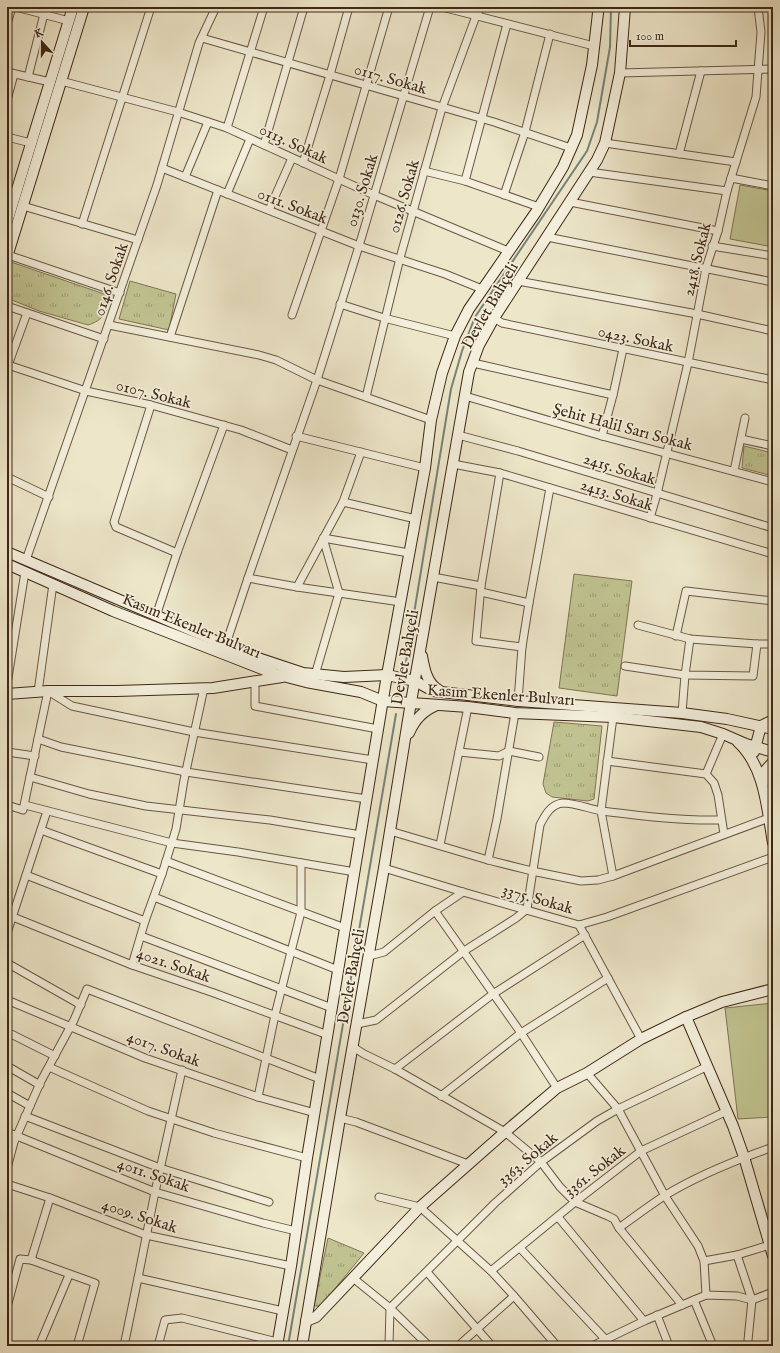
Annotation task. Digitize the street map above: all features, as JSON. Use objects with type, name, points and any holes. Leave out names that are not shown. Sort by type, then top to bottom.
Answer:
[{"type":"street","points":[[7,24],[12,7]]},
{"type":"street","points":[[16,7],[69,21]]},
{"type":"street","points":[[8,218],[74,7]]},
{"type":"street","points":[[84,7],[7,256],[120,293]]},
{"type":"street","points":[[82,224],[151,7]]},
{"type":"street","name":"0146. Sokak","points":[[26,560],[138,240],[202,38],[216,7]]},
{"type":"street","points":[[227,128],[264,7]]},
{"type":"street","points":[[264,145],[304,7]]},
{"type":"street","points":[[303,163],[349,7]]},
{"type":"street","points":[[292,315],[339,179],[389,7]]},
{"type":"street","name":"0130. Sokak","points":[[226,644],[296,436],[317,380],[359,246],[430,7]]},
{"type":"street","points":[[442,7],[594,46]]},
{"type":"street","name":"0126. Sokak","points":[[366,397],[384,318],[412,212],[442,108],[476,16],[481,7]]},
{"type":"street","name":"Devlet Bahçeli","points":[[277,1344],[387,675],[425,468],[431,420],[442,373],[455,336],[468,309],[539,207],[563,167],[577,135],[592,64],[598,13],[597,7]]},
{"type":"street","name":"Devlet Bahçeli","points":[[302,1346],[411,702],[469,372],[479,345],[494,318],[597,160],[605,143],[620,73],[625,7]]},
{"type":"street","name":"2418. Sokak","points":[[650,518],[688,363],[706,268],[718,231],[731,178],[756,97],[760,32],[758,7]]},
{"type":"street","points":[[28,77],[44,14]]},
{"type":"street","points":[[465,181],[507,24]]},
{"type":"street","points":[[504,195],[525,132],[550,34]]},
{"type":"street","name":"0117. Sokak","points":[[202,38],[482,119],[571,148]]},
{"type":"street","points":[[620,73],[773,69]]},
{"type":"street","points":[[679,154],[701,71]]},
{"type":"street","points":[[7,100],[11,73],[50,82]]},
{"type":"street","name":"0113. Sokak","points":[[61,81],[178,112],[227,128],[412,212],[508,252]]},
{"type":"street","points":[[185,177],[208,122]]},
{"type":"street","points":[[7,137],[32,143]]},
{"type":"street","points":[[227,194],[250,139]]},
{"type":"street","points":[[605,143],[736,162]]},
{"type":"street","points":[[269,210],[292,158]]},
{"type":"street","name":"0111. Sokak","points":[[162,168],[359,246],[400,258],[482,289]]},
{"type":"street","points":[[424,171],[465,181],[539,207]]},
{"type":"street","points":[[589,172],[727,192]]},
{"type":"street","points":[[731,178],[773,186]]},
{"type":"street","points":[[170,337],[218,190]]},
{"type":"street","points":[[570,202],[718,231]]},
{"type":"street","points":[[23,206],[138,240]]},
{"type":"street","points":[[547,237],[773,282]]},
{"type":"street","points":[[712,246],[773,256]]},
{"type":"street","points":[[518,281],[697,314],[773,331]]},
{"type":"street","points":[[340,304],[384,318],[455,336]]},
{"type":"street","points":[[7,306],[104,339]]},
{"type":"street","points":[[8,367],[27,313]]},
{"type":"street","name":"0423. Sokak","points":[[494,318],[502,323],[773,380]]},
{"type":"street","points":[[109,325],[259,355],[276,360],[317,380],[431,420]]},
{"type":"street","points":[[602,436],[613,395],[622,349]]},
{"type":"street","points":[[473,363],[613,395]]},
{"type":"street","name":"0107. Sokak","points":[[8,367],[86,391],[151,405],[224,425],[292,450]]},
{"type":"street","name":"Şehit Halil Sarı Sokak","points":[[465,396],[602,436],[773,482]]},
{"type":"street","points":[[151,405],[114,522],[116,527],[177,553]]},
{"type":"street","points":[[734,471],[746,418]]},
{"type":"street","points":[[156,616],[177,553],[224,425]]},
{"type":"street","name":"2415. Sokak","points":[[458,435],[525,453],[773,528]]},
{"type":"street","points":[[296,436],[425,468]]},
{"type":"street","points":[[741,439],[773,446]]},
{"type":"street","points":[[297,587],[343,502],[361,452]]},
{"type":"street","name":"2413. Sokak","points":[[453,464],[500,473],[773,554]]},
{"type":"street","points":[[500,473],[481,589],[476,641],[522,647]]},
{"type":"street","points":[[7,477],[48,497]]},
{"type":"street","points":[[518,701],[522,647],[550,488]]},
{"type":"street","points":[[343,502],[416,519]]},
{"type":"street","points":[[323,538],[409,553]]},
{"type":"street","points":[[315,675],[339,593],[323,538]]},
{"type":"street","name":"Kasım Ekenler Bulvarı","points":[[7,552],[249,655],[303,673],[344,677],[387,675],[415,681],[433,691],[518,701],[682,712],[727,719],[773,729]]},
{"type":"street","name":"Kasım Ekenler Bulvarı","points":[[7,564],[113,611],[284,677],[361,692],[383,700],[468,707],[515,713],[613,717],[701,727],[773,752]]},
{"type":"street","points":[[7,684],[25,572]]},
{"type":"street","points":[[433,577],[529,603]]},
{"type":"street","points":[[248,578],[297,587],[401,602]]},
{"type":"street","points":[[7,805],[23,810],[25,805],[38,739],[53,584]]},
{"type":"street","points":[[676,636],[686,591],[773,600]]},
{"type":"street","points":[[638,625],[690,639],[773,644]]},
{"type":"street","points":[[682,712],[690,639]]},
{"type":"street","points":[[625,666],[685,675],[753,676],[757,644]]},
{"type":"street","points":[[421,648],[426,675],[434,687],[445,692]]},
{"type":"street","points":[[7,694],[43,692],[117,692],[213,688],[284,677]]},
{"type":"street","points":[[255,681],[255,706],[378,729]]},
{"type":"street","points":[[132,965],[176,828],[204,688]]},
{"type":"street","points":[[43,692],[72,706],[194,732],[373,760]]},
{"type":"street","points":[[405,743],[412,726],[421,714],[427,709],[438,705]]},
{"type":"street","points":[[440,845],[468,707]]},
{"type":"street","points":[[488,860],[497,819],[515,713]]},
{"type":"street","points":[[613,717],[601,811],[613,876]]},
{"type":"street","points":[[752,759],[762,726],[773,720]]},
{"type":"street","points":[[706,774],[723,734]]},
{"type":"street","points":[[734,738],[752,759],[763,786],[773,843]]},
{"type":"street","points":[[38,739],[61,747],[186,772],[367,799]]},
{"type":"street","points":[[459,752],[499,756],[508,751],[539,757]]},
{"type":"street","points":[[7,752],[34,756]]},
{"type":"street","points":[[607,761],[706,774],[714,783],[718,795],[724,834]]},
{"type":"street","points":[[763,786],[764,772],[773,762]]},
{"type":"street","points":[[30,777],[90,794],[146,806],[270,820],[361,835]]},
{"type":"street","points":[[357,1024],[376,1020],[464,951],[516,918],[527,909],[540,825],[544,815],[551,807],[563,803],[601,811],[698,820],[721,820]]},
{"type":"street","points":[[25,805],[172,843],[238,852],[355,872]]},
{"type":"street","points":[[7,934],[47,811]]},
{"type":"street","points":[[390,831],[488,860],[581,881],[598,880],[613,876],[724,834],[770,821]]},
{"type":"street","points":[[41,830],[162,874]]},
{"type":"street","name":"3375. Sokak","points":[[384,868],[463,892],[579,924],[608,917],[773,857]]},
{"type":"street","points":[[166,861],[345,928]]},
{"type":"street","points":[[258,1097],[275,1015],[301,912],[301,863]]},
{"type":"street","points":[[26,875],[145,921]]},
{"type":"street","points":[[369,956],[384,952],[435,911],[463,892]]},
{"type":"street","points":[[154,897],[338,970]]},
{"type":"street","points":[[435,911],[521,1033],[557,1088]]},
{"type":"street","name":"4021. Sokak","points":[[13,917],[132,965],[214,992],[328,1035]]},
{"type":"street","points":[[579,924],[641,1038]]},
{"type":"street","points":[[395,1069],[493,994],[585,935]]},
{"type":"street","points":[[141,936],[332,1008]]},
{"type":"street","points":[[7,963],[81,1005]]},
{"type":"street","points":[[441,1096],[521,1033],[608,978]]},
{"type":"street","points":[[8,1162],[16,1136],[40,1084],[70,1028],[87,989],[320,1079]]},
{"type":"street","points":[[306,1321],[316,1318],[420,1207],[557,1088],[587,1073],[641,1038],[686,1017],[722,1002],[773,989]]},
{"type":"street","name":"4017. Sokak","points":[[7,1000],[70,1028],[145,1058],[258,1097],[315,1113]]},
{"type":"street","points":[[686,1017],[727,1111],[744,1157],[771,1244],[773,1256]]},
{"type":"street","points":[[7,1032],[55,1056]]},
{"type":"street","points":[[353,1047],[395,1069],[505,1132],[541,1162],[560,1187],[575,1202],[614,1219],[619,1228],[682,1304]]},
{"type":"street","points":[[7,1066],[40,1084]]},
{"type":"street","name":"3363. Sokak","points":[[390,1308],[495,1203],[541,1162],[597,1121],[618,1109],[708,1066]]},
{"type":"street","points":[[49,1067],[148,1111],[214,1133],[307,1158]]},
{"type":"street","points":[[124,1346],[160,1168],[182,1070]]},
{"type":"street","points":[[587,1073],[618,1109],[665,1196],[698,1246],[704,1261],[706,1295]]},
{"type":"street","points":[[7,1093],[30,1106]]},
{"type":"street","name":"3361. Sokak","points":[[492,1271],[575,1202],[641,1151],[727,1111]]},
{"type":"street","points":[[26,1116],[160,1168],[269,1202]]},
{"type":"street","points":[[340,1118],[363,1124],[468,1164]]},
{"type":"street","name":"4011. Sokak","points":[[7,1132],[155,1192],[296,1231]]},
{"type":"street","points":[[619,1228],[665,1196],[705,1174],[744,1157],[773,1147]]},
{"type":"street","name":"4009. Sokak","points":[[7,1184],[50,1198],[146,1235],[291,1266]]},
{"type":"street","points":[[379,1197],[420,1207],[492,1271],[557,1346]]},
{"type":"street","points":[[31,1260],[50,1198]]},
{"type":"street","points":[[558,1216],[644,1321]]},
{"type":"street","points":[[704,1261],[737,1255],[771,1244]]},
{"type":"street","points":[[520,1248],[606,1340]]},
{"type":"street","points":[[737,1255],[752,1300],[748,1340]]},
{"type":"street","points":[[7,1307],[20,1259],[31,1260],[95,1283],[78,1346]]},
{"type":"street","points":[[427,1272],[492,1346]]},
{"type":"street","points":[[39,1346],[69,1274]]},
{"type":"street","points":[[138,1278],[283,1311]]},
{"type":"street","points":[[353,1278],[390,1308],[428,1346]]},
{"type":"street","points":[[592,1346],[657,1315],[706,1295],[737,1296],[752,1300],[773,1292]]},
{"type":"street","points":[[458,1346],[514,1296]]},
{"type":"street","points":[[694,1300],[713,1346]]},
{"type":"street","points":[[389,1346],[390,1308]]},
{"type":"street","points":[[657,1315],[669,1346]]},
{"type":"street","points":[[158,1346],[165,1320],[178,1318],[277,1344]]},
{"type":"green space","points":[[740,185],[773,191],[773,247],[730,239]]},
{"type":"green space","points":[[11,262],[110,296],[108,307],[104,315],[98,321],[88,325],[39,311],[7,298],[7,271]]},
{"type":"green space","points":[[130,281],[176,294],[169,330],[119,319]]},
{"type":"green space","points":[[744,446],[773,453],[773,476],[742,468]]},
{"type":"green space","points":[[574,574],[632,581],[617,696],[559,688]]},
{"type":"green space","points":[[554,722],[602,726],[594,799],[588,801],[552,797],[546,793],[543,784]]},
{"type":"green space","points":[[773,1003],[773,1117],[738,1119],[725,1008]]},
{"type":"green space","points":[[328,1238],[364,1253],[325,1301],[319,1306],[314,1306]]},
{"type":"waterway","points":[[405,668],[451,389],[462,351],[475,317],[587,151],[597,122],[610,47],[611,7]]},
{"type":"waterway","points":[[288,1346],[396,714]]}]
